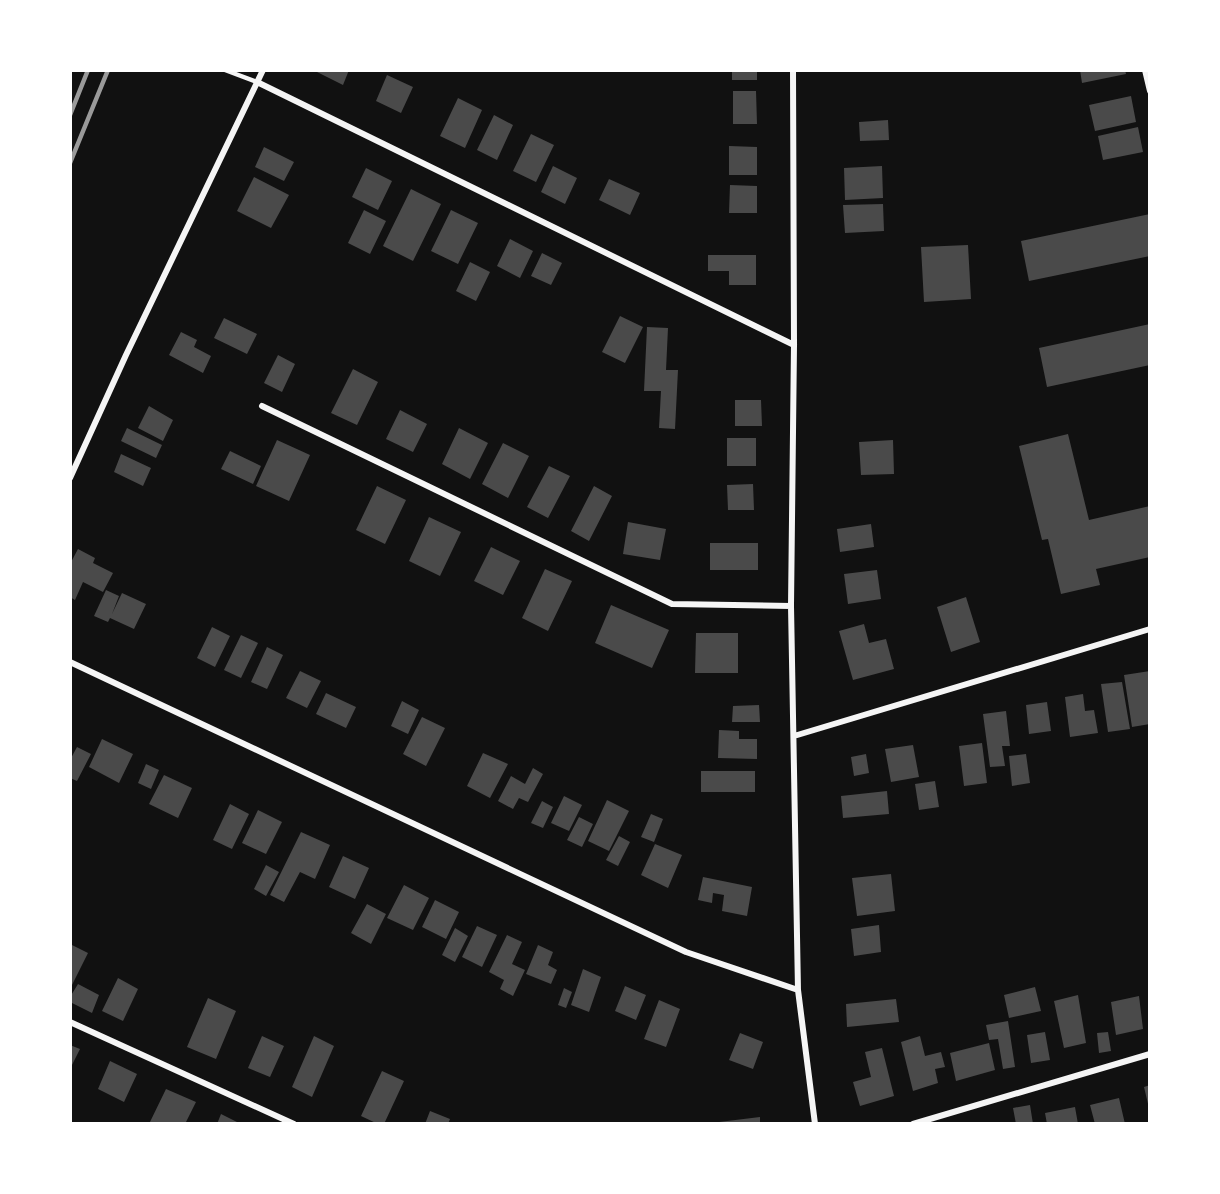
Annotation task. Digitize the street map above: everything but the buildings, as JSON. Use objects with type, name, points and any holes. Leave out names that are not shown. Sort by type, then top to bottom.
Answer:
[{"type":"street","points":[[70,478],[126,355],[263,70]]},
{"type":"street","points":[[793,70],[794,345],[791,606],[798,990],[814,1124]]},
{"type":"street","points":[[1145,70],[1149,91]]},
{"type":"street","points":[[257,82],[794,345]]},
{"type":"street","points":[[262,406],[672,604],[791,606]]},
{"type":"street","points":[[794,736],[1149,629]]},
{"type":"street","points":[[70,662],[686,952],[798,990]]},
{"type":"street","points":[[70,1022],[294,1124]]},
{"type":"street","points":[[914,1124],[1149,1054]]},
{"type":"lane","points":[[225,70],[257,82]]},
{"type":"railway","points":[[70,115],[88,70]]},
{"type":"railway","points":[[70,163],[108,70]]}]
